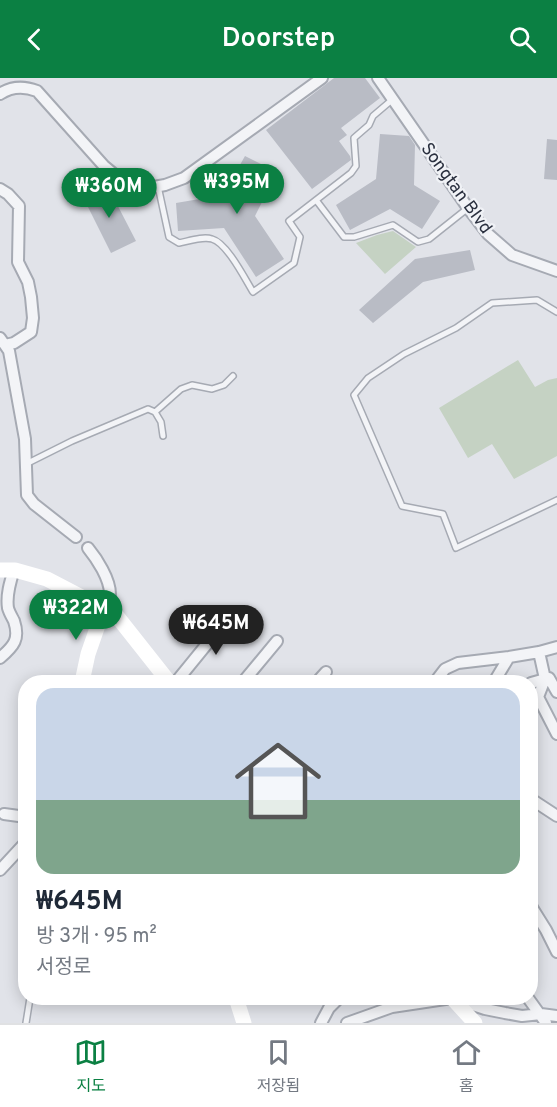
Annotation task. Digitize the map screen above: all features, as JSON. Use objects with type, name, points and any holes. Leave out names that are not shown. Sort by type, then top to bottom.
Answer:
[{"type":"street","points":[[0,94],[6,90],[25,87],[37,91],[104,166],[120,180],[134,186],[148,188],[184,178],[322,78]]},
{"type":"street","name":"Songtan Blvd","points":[[378,78],[488,234],[512,255],[557,271]]},
{"type":"street","points":[[0,189],[19,206],[18,262],[28,282],[33,318],[31,332],[15,343],[3,342]]},
{"type":"street","points":[[3,342],[9,351],[25,439],[27,495],[34,504],[76,537]]},
{"type":"street","points":[[84,675],[88,654],[110,596],[106,578],[88,548]]},
{"type":"street","points":[[0,658],[16,640],[16,630],[8,608],[7,570],[47,579],[116,615],[163,675]]},
{"type":"street","points":[[182,675],[233,612]]},
{"type":"street","points":[[249,675],[277,641]]},
{"type":"street","points":[[440,675],[445,669],[458,663],[539,652],[557,646]]},
{"type":"street","points":[[538,690],[545,679],[539,652]]},
{"type":"street","points":[[498,675],[508,657]]},
{"type":"street","points":[[323,675],[326,672]]},
{"type":"street","points":[[538,681],[549,678],[557,692]]},
{"type":"street","points":[[538,703],[557,734]]},
{"type":"street","points":[[538,804],[557,816]]},
{"type":"street","points":[[4,814],[18,815]]},
{"type":"street","points":[[0,870],[18,851]]},
{"type":"street","points":[[538,925],[546,930],[557,951]]},
{"type":"street","points":[[237,1005],[240,1020]]},
{"type":"street","points":[[321,1023],[332,1005]]},
{"type":"street","points":[[347,1023],[392,1007],[405,1005]]},
{"type":"street","points":[[458,1005],[475,1023]]},
{"type":"street","points":[[473,1005],[543,1019],[557,1016]]},
{"type":"street","points":[[533,1005],[543,1019]]},
{"type":"lane","points":[[158,186],[170,237],[179,243],[210,237],[219,241],[253,292],[294,263],[300,237],[289,221],[351,173],[356,166],[354,138],[369,125],[373,116],[393,99]]},
{"type":"lane","points":[[316,200],[344,237],[354,237],[393,225],[418,242],[429,239],[468,208]]},
{"type":"lane","points":[[557,312],[537,300],[492,303],[456,328],[404,354],[368,378],[354,396],[402,506],[443,514],[456,548],[557,500]]},
{"type":"lane","points":[[155,412],[181,389],[192,386],[212,389],[224,385],[233,376]]},
{"type":"lane","points":[[26,464],[72,441],[148,410],[155,412],[161,422],[163,436]]},
{"type":"lane","points":[[26,1023],[29,1005]]},
{"type":"green space","points":[[393,231],[416,247],[385,274],[356,243]]},
{"type":"green space","points":[[518,360],[535,387],[557,378],[557,456],[514,479],[492,444],[468,458],[439,408]]},
{"type":"building","points":[[334,78],[365,78],[380,98],[341,128],[347,135],[339,141],[351,160],[312,189],[266,130]]},
{"type":"building","points":[[380,134],[409,136],[415,145],[414,185],[440,201],[422,229],[390,209],[350,230],[336,205],[376,179]]},
{"type":"building","points":[[547,139],[557,140],[557,180],[544,179]]},
{"type":"building","points":[[245,156],[277,172],[255,216],[284,259],[256,277],[224,228],[178,231],[176,203],[223,195]]},
{"type":"building","points":[[107,185],[136,241],[111,253],[83,197]]},
{"type":"building","points":[[470,250],[475,270],[423,282],[373,323],[359,310],[415,259]]}]
